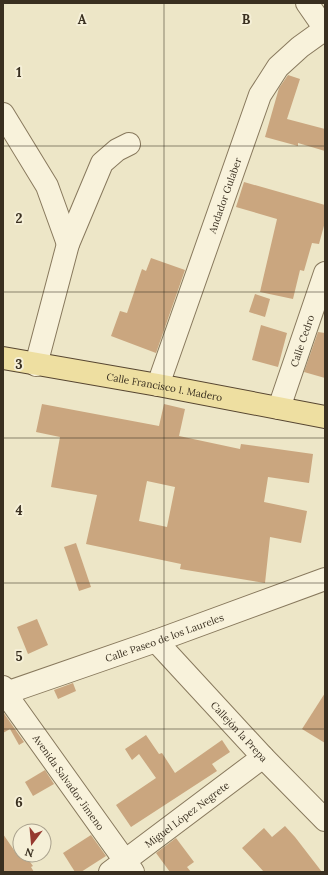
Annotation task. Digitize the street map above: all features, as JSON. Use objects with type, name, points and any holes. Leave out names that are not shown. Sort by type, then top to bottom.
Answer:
[{"type":"main road","name":"Calle Francisco I. Madero","points":[[3,358],[36,365],[158,385],[325,417]]},
{"type":"street","points":[[307,3],[325,29]]},
{"type":"street","name":"Andador Gulaber","points":[[158,385],[260,95],[278,67],[300,46],[325,29]]},
{"type":"street","points":[[3,114],[47,186],[68,244]]},
{"type":"street","points":[[36,365],[68,244],[102,162],[117,150],[129,144]]},
{"type":"street","name":"Calle Cedro","points":[[279,408],[325,273]]},
{"type":"street","name":"Calle Paseo de los Laureles","points":[[4,691],[156,641],[325,579]]},
{"type":"street","name":"Callejón la Prepa","points":[[156,641],[263,757],[325,820]]},
{"type":"street","name":"Avenida Salvador Jimeno","points":[[4,691],[122,868]]},
{"type":"street","name":"Miguel López Negrete","points":[[122,868],[263,757]]},
{"type":"building","points":[[288,75],[300,79],[287,119],[325,129],[325,151],[298,143],[298,146],[265,137],[279,88]]},
{"type":"building","points":[[244,182],[325,205],[325,222],[319,244],[312,243],[304,271],[300,270],[293,299],[260,292],[277,219],[236,207]]},
{"type":"building","points":[[151,258],[185,270],[156,353],[111,336],[120,311],[127,313],[142,269],[146,271]]},
{"type":"building","points":[[255,294],[270,299],[265,317],[249,312]]},
{"type":"building","points":[[261,325],[287,333],[278,367],[252,360]]},
{"type":"building","points":[[318,332],[325,333],[325,378],[304,372]]},
{"type":"building","points":[[42,404],[159,426],[164,404],[185,409],[179,436],[240,449],[241,444],[313,454],[309,483],[268,477],[264,502],[307,511],[301,543],[270,537],[265,583],[180,569],[181,564],[86,544],[97,495],[51,487],[60,437],[36,432]],"holes":[[[147,481],[175,487],[167,527],[139,521]]]},
{"type":"building","points":[[76,543],[91,587],[79,591],[64,547]]},
{"type":"building","points":[[37,619],[48,645],[28,654],[17,627]]},
{"type":"building","points":[[73,683],[76,691],[58,699],[54,690]]},
{"type":"building","points":[[325,693],[325,743],[302,729]]},
{"type":"building","points":[[3,712],[24,742],[19,745],[10,729],[3,733]]},
{"type":"building","points":[[146,735],[159,754],[162,753],[175,773],[222,740],[230,752],[212,764],[217,771],[131,827],[116,805],[156,778],[139,754],[132,760],[125,749]]},
{"type":"building","points":[[45,770],[54,784],[33,796],[25,782]]},
{"type":"building","points":[[285,826],[322,872],[264,872],[242,848],[264,828],[272,837]]},
{"type":"building","points":[[3,834],[12,847],[12,863],[31,863],[34,872],[3,872]]},
{"type":"building","points":[[91,835],[106,856],[81,872],[75,872],[63,853]]},
{"type":"building","points":[[176,838],[194,862],[187,867],[191,872],[170,872],[156,853]]}]
